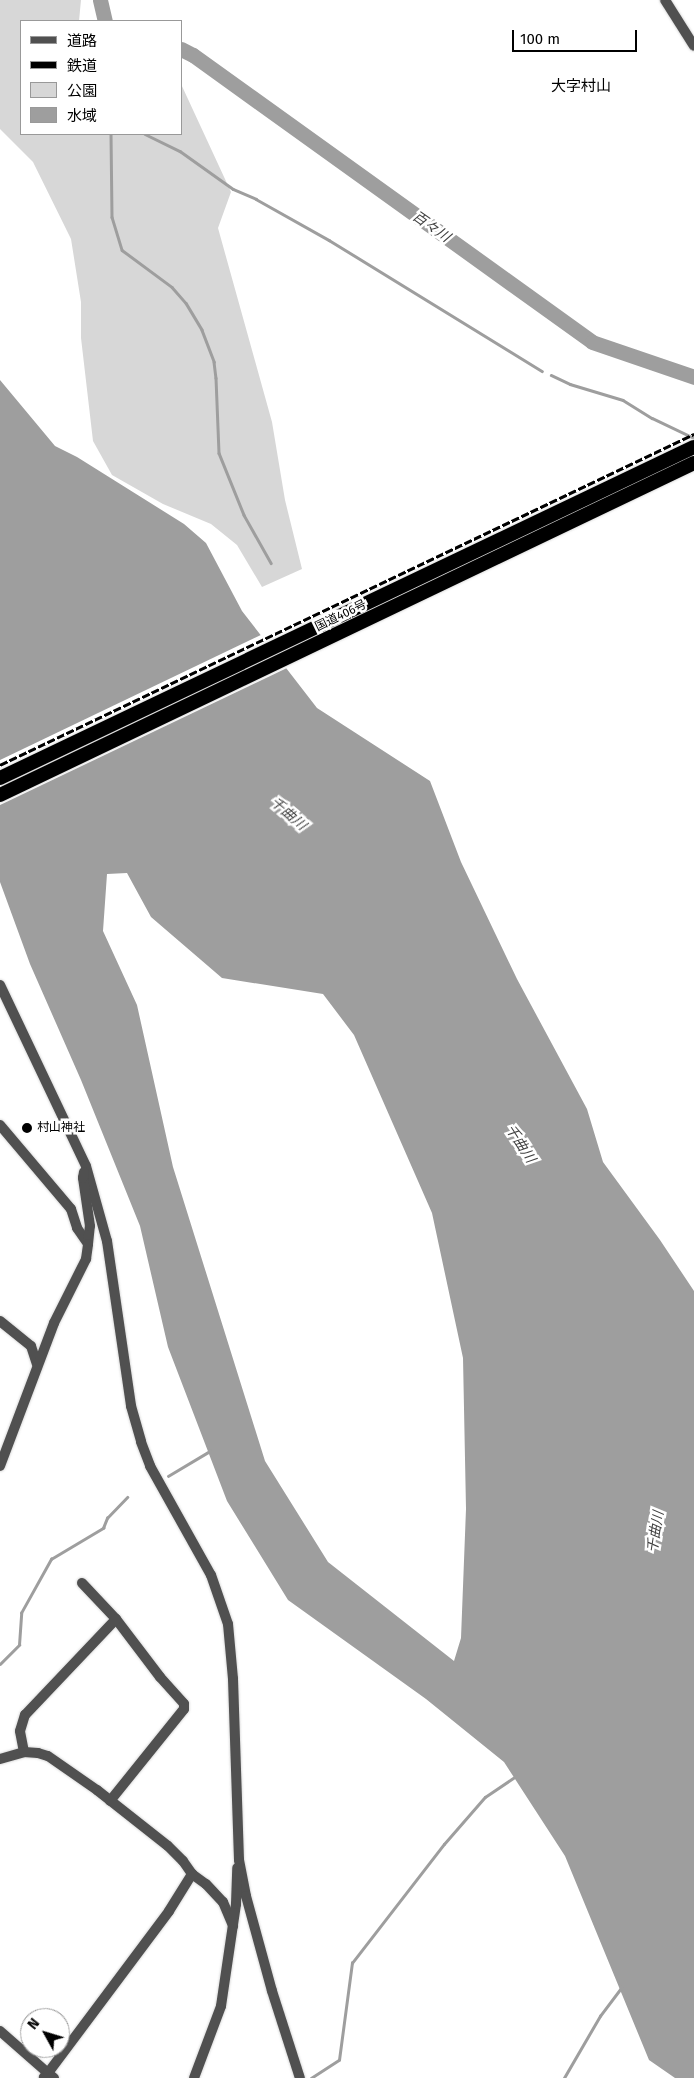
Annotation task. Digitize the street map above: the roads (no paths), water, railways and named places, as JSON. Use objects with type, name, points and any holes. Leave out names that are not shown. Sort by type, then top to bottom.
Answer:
[{"type":"highway","name":"国道406号","points":[[0,778],[694,447]]},
{"type":"highway","name":"国道406号","points":[[0,795],[694,463]]},
{"type":"street","points":[[666,0],[694,46]]},
{"type":"street","points":[[1,992],[86,1166],[107,1241],[131,1406],[141,1442],[150,1466],[211,1575],[228,1624],[233,1679],[239,1860],[246,1896],[272,1991],[300,2078]]},
{"type":"street","points":[[0,1126],[71,1209],[77,1228],[88,1244]]},
{"type":"street","points":[[0,1466],[54,1323],[86,1259],[90,1226],[83,1178],[86,1166]]},
{"type":"street","points":[[0,1321],[31,1346],[37,1364]]},
{"type":"street","points":[[82,1583],[116,1619],[160,1677],[184,1704],[184,1709],[110,1800]]},
{"type":"street","points":[[24,1752],[20,1731],[25,1715],[116,1619]]},
{"type":"street","points":[[0,1759],[24,1752],[48,1756],[110,1800],[168,1846],[183,1861],[192,1874],[206,1884],[223,1902],[232,1926]]},
{"type":"street","points":[[194,2078],[221,2006],[239,1860]]},
{"type":"street","points":[[0,2031],[48,2076],[169,1911],[192,1874]]},
{"type":"water","name":"千曲川","points":[[0,380],[55,446],[77,457],[184,524],[206,543],[242,611],[317,708],[430,781],[461,862],[517,979],[587,1109],[603,1162],[660,1240],[694,1291],[694,2078],[675,2078],[649,2060],[565,1856],[504,1762],[426,1699],[288,1600],[227,1501],[168,1347],[140,1226],[81,1080],[30,964],[0,882]],"holes":[[[127,873],[151,917],[222,978],[323,994],[354,1035],[432,1213],[463,1358],[466,1509],[461,1638],[454,1661],[328,1562],[265,1461],[173,1167],[137,1005],[103,931],[107,874]]]},
{"type":"waterway","name":"百々川","points":[[100,0],[105,20]]},
{"type":"waterway","name":"百々川","points":[[182,50],[193,55],[592,342],[694,377]]},
{"type":"waterway","points":[[111,135],[112,217],[122,250],[172,287],[186,303],[202,330],[214,362],[219,453],[244,515],[271,563]]},
{"type":"waterway","points":[[147,135],[180,151],[233,189],[256,199],[329,240],[542,371]]},
{"type":"waterway","points":[[551,375],[570,384],[623,400],[652,418],[694,438]]},
{"type":"waterway","points":[[168,1476],[210,1451]]},
{"type":"waterway","points":[[0,1664],[19,1645],[21,1613],[51,1559],[103,1528],[107,1518],[127,1497]]},
{"type":"waterway","points":[[311,2078],[339,2060],[352,1963],[444,1844],[485,1797],[516,1776]]},
{"type":"waterway","points":[[564,2078],[600,2016],[622,1987]]},
{"type":"railway","points":[[0,765],[694,434]]},
{"type":"place","name":"村山神社","points":[[27,1128]]},
{"type":"district","name":"大字村山","points":[[581,87]]}]
